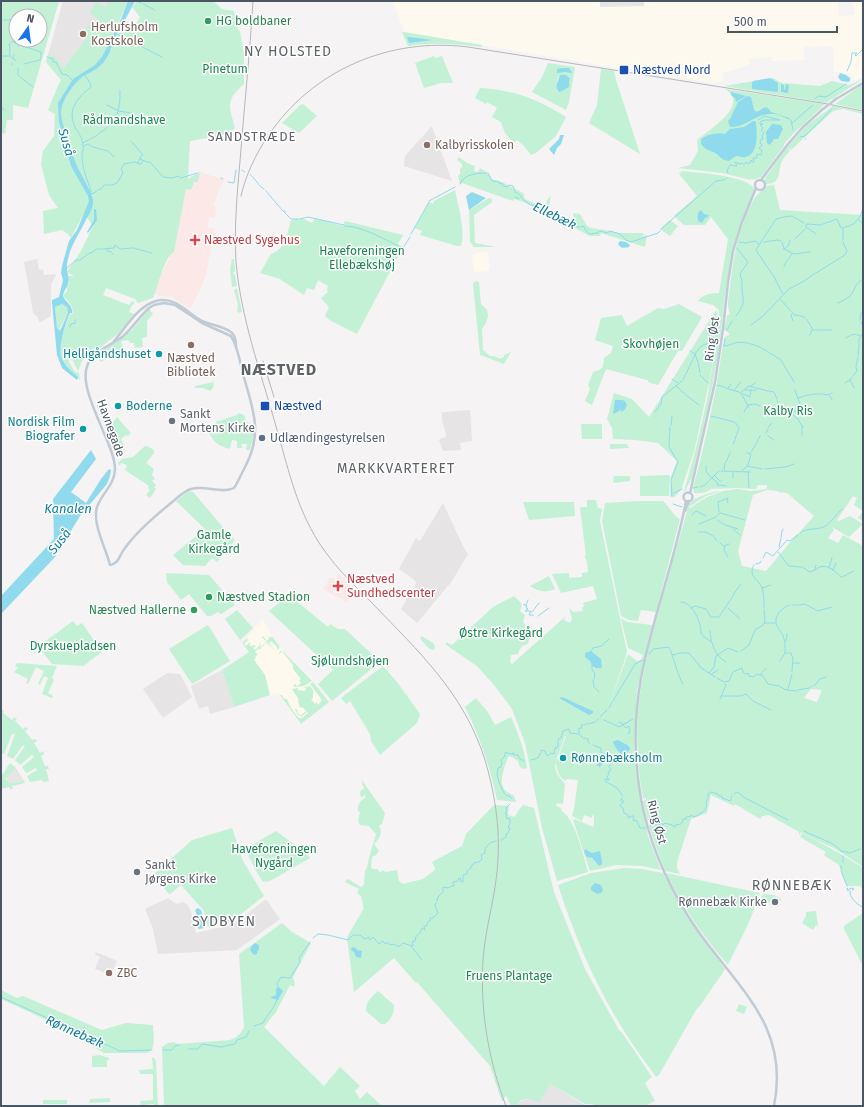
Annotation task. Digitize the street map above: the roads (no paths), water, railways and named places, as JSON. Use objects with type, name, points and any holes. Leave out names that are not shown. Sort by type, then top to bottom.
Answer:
[{"type":"main road","points":[[762,181],[755,182],[757,189],[762,189],[764,186],[762,181],[770,168],[798,133],[823,109],[863,82]]},
{"type":"main road","name":"Ring Øst","points":[[689,493],[715,382],[722,338],[728,282],[734,251],[740,229],[751,200],[757,189]]},
{"type":"main road","points":[[112,343],[144,307],[157,301],[168,300],[177,303],[207,325],[231,334],[236,342],[236,350]]},
{"type":"main road","points":[[112,343],[127,332],[149,308],[159,303],[172,304],[224,331],[231,336],[236,350]]},
{"type":"main road","points":[[136,321],[137,316],[144,307]]},
{"type":"main road","points":[[127,332],[135,320],[135,316]]},
{"type":"main road","name":"Havnegade","points":[[112,343],[94,356],[88,363],[85,371],[87,386],[115,465],[113,480],[100,501],[96,517],[110,565],[117,562],[125,547],[149,523],[170,504],[188,491],[193,489],[232,489],[236,486],[252,451],[256,422],[254,410],[236,350]]},
{"type":"main road","points":[[689,493],[692,497],[688,501],[684,497],[689,493]]},
{"type":"main road","name":"Ring Øst","points":[[688,501],[641,678],[636,731],[636,760],[639,788],[644,814],[653,844],[665,874],[674,891],[699,932],[752,1001],[767,1028],[772,1040],[776,1064],[777,1078],[774,1106]]},
{"type":"water","points":[[128,1],[135,1],[125,20],[125,24],[115,38],[106,59],[100,66],[79,80],[66,96],[61,108],[61,116],[74,160],[93,198],[91,210],[68,258],[68,282],[63,295],[71,306],[72,313],[69,315],[64,329],[61,355],[65,364],[78,377],[77,380],[62,368],[57,355],[52,300],[59,297],[63,280],[61,273],[62,266],[69,241],[77,230],[89,201],[88,196],[71,166],[59,122],[58,103],[73,79],[95,65],[102,57],[121,19]],"holes":[[[62,304],[67,307],[68,313],[60,331],[57,328],[55,307]]]},
{"type":"water","points":[[408,37],[433,40],[409,43]]},
{"type":"water","points":[[569,68],[572,73],[557,73],[557,69]]},
{"type":"water","points":[[840,73],[850,78],[850,81],[841,81],[838,77]]},
{"type":"water","points":[[560,75],[566,75],[570,78],[569,87],[560,92],[556,86]]},
{"type":"water","points":[[770,78],[778,83],[778,92],[752,89],[753,81]]},
{"type":"water","points":[[781,84],[784,85],[784,90],[786,84],[789,85],[788,93],[781,92]]},
{"type":"water","points":[[731,92],[746,96],[736,102],[735,98],[731,95]]},
{"type":"water","points":[[747,96],[751,97],[754,110],[757,112],[765,107],[771,112],[789,118],[788,119],[775,114],[767,114],[736,127],[731,127],[728,121],[738,102]]},
{"type":"water","points":[[753,121],[756,122],[756,142],[753,151],[746,157],[736,156],[729,161],[725,160],[701,144],[701,139],[707,136],[716,133],[725,134],[730,129],[744,127]]},
{"type":"water","points":[[772,124],[781,125],[783,129],[778,139],[774,139],[770,145],[767,143],[766,132]]},
{"type":"water","points":[[560,135],[564,135],[561,144],[557,148],[554,155],[549,149],[559,139]]},
{"type":"water","points":[[472,192],[486,198],[469,210],[466,196]]},
{"type":"water","points":[[94,209],[96,209],[97,220],[88,233],[87,232],[94,220]]},
{"type":"water","points":[[701,210],[704,214],[709,215],[702,223],[698,221],[698,213]]},
{"type":"water","points":[[620,241],[626,242],[630,245],[629,247],[620,247],[618,244]]},
{"type":"water","points":[[615,400],[625,401],[627,405],[622,412],[621,410],[613,414]]},
{"type":"water","name":"Kanalen","points":[[91,450],[96,459],[71,492],[86,503],[109,469],[111,470],[107,484],[80,516],[55,557],[1,614],[1,596],[54,539],[53,499]]},
{"type":"water","points":[[591,651],[601,659],[602,668],[592,666],[590,661],[585,657],[585,653]]},
{"type":"water","points":[[562,697],[593,711],[593,713],[589,715],[559,698]]},
{"type":"water","points":[[618,740],[629,746],[630,749],[627,754],[623,755],[618,751],[613,743],[614,741]]},
{"type":"water","points":[[600,754],[603,758],[603,763],[600,767],[595,761],[596,757]]},
{"type":"water","points":[[585,849],[592,853],[600,851],[602,864],[599,866],[592,858],[587,857],[584,852]]},
{"type":"water","points":[[595,883],[601,885],[603,890],[601,893],[597,894],[591,890],[591,887]]},
{"type":"water","points":[[198,908],[201,910],[203,917],[202,920],[205,926],[204,928],[199,929],[200,922],[195,910]]},
{"type":"water","points":[[255,943],[259,945],[256,955],[250,950]]},
{"type":"water","points":[[352,947],[362,951],[361,958],[356,957],[354,952],[351,950]]},
{"type":"water","points":[[278,987],[283,991],[278,1000],[271,998],[276,995],[276,989]]},
{"type":"waterway","points":[[137,1],[141,3]]},
{"type":"waterway","points":[[143,4],[155,10]]},
{"type":"waterway","points":[[1,20],[8,20]]},
{"type":"waterway","points":[[117,34],[124,38]]},
{"type":"waterway","points":[[125,38],[162,57]]},
{"type":"waterway","points":[[10,48],[10,52]]},
{"type":"waterway","points":[[29,48],[41,52],[41,57]]},
{"type":"waterway","points":[[847,71],[851,62],[852,53],[857,53],[855,55],[856,56],[863,49]]},
{"type":"waterway","points":[[9,53],[16,61]]},
{"type":"waterway","points":[[14,54],[14,59]]},
{"type":"waterway","points":[[3,56],[9,56]]},
{"type":"waterway","points":[[47,57],[53,59],[53,62],[56,62],[62,74],[67,75],[73,81]]},
{"type":"waterway","points":[[24,64],[40,60],[41,58]]},
{"type":"waterway","points":[[18,68],[19,76]]},
{"type":"waterway","name":"Ellebæk","points":[[85,75],[91,87],[77,100],[74,105],[72,116],[73,122],[82,141],[83,164],[91,191],[90,194],[101,189],[104,185],[112,185],[117,183],[123,173],[121,169],[124,164],[134,162],[138,163],[140,159],[150,162],[163,177],[172,178],[178,176],[181,178],[197,173]]},
{"type":"waterway","points":[[20,77],[33,87]]},
{"type":"waterway","points":[[815,99],[818,96],[826,97],[846,84]]},
{"type":"waterway","points":[[103,131],[108,127],[117,114],[119,109],[120,91]]},
{"type":"waterway","points":[[107,105],[119,111],[131,113]]},
{"type":"waterway","points":[[792,123],[813,105]]},
{"type":"waterway","points":[[800,137],[805,136],[832,109]]},
{"type":"waterway","points":[[117,116],[127,122],[131,121]]},
{"type":"waterway","name":"Ellebæk","points":[[728,173],[727,171],[730,165],[737,166],[735,162],[740,164],[742,163],[744,165],[746,162],[749,164],[751,160],[754,162],[753,158],[757,158],[757,154],[761,155],[762,151],[759,148],[762,146],[760,142],[761,139],[763,139],[762,136],[764,133],[761,130],[763,128],[760,125],[763,124],[760,124],[760,122],[765,120],[780,120],[764,116],[758,120]]},
{"type":"waterway","points":[[788,118],[791,120],[793,130]]},
{"type":"waterway","points":[[95,137],[102,131]]},
{"type":"waterway","points":[[83,143],[94,137]]},
{"type":"waterway","points":[[131,141],[143,155],[140,159]]},
{"type":"waterway","points":[[84,146],[88,144],[108,151],[114,157]]},
{"type":"waterway","name":"Ellebæk","points":[[138,164],[141,164],[143,161]]},
{"type":"waterway","name":"Ellebæk","points":[[228,182],[234,183],[236,170]]},
{"type":"waterway","name":"Ellebæk","points":[[460,184],[464,178],[468,176],[486,173]]},
{"type":"waterway","name":"Ellebæk","points":[[488,173],[492,181],[499,182],[500,184],[502,183],[503,186],[507,187],[509,185],[513,186],[515,191]]},
{"type":"waterway","name":"Ellebæk","points":[[252,176],[264,189]]},
{"type":"waterway","name":"Ellebæk","points":[[661,229],[716,181],[727,178]]},
{"type":"waterway","name":"Ellebæk","points":[[429,201],[455,187]]},
{"type":"waterway","name":"Ellebæk","points":[[266,191],[291,219],[298,219]]},
{"type":"waterway","name":"Ellebæk","points":[[515,192],[531,205],[548,211],[546,213],[555,216],[558,219],[577,227],[584,226],[589,234],[600,231],[607,233],[610,231],[620,234],[626,240],[631,242],[660,231]]},
{"type":"waterway","name":"Ellebæk","points":[[515,197],[519,199]]},
{"type":"waterway","name":"Ellebæk","points":[[411,234],[429,202]]},
{"type":"waterway","points":[[826,223],[837,219],[841,228],[850,226],[859,219],[863,207]]},
{"type":"waterway","points":[[784,217],[792,216],[804,223]]},
{"type":"waterway","name":"Ellebæk","points":[[300,219],[308,217],[344,225]]},
{"type":"waterway","points":[[772,274],[756,250],[776,219],[783,217]]},
{"type":"waterway","points":[[859,220],[863,224]]},
{"type":"waterway","points":[[816,234],[806,227],[806,224],[821,225],[825,223]]},
{"type":"waterway","name":"Ellebæk","points":[[345,226],[368,231],[403,248],[410,237]]},
{"type":"waterway","points":[[795,239],[805,229]]},
{"type":"waterway","points":[[843,229],[843,240]]},
{"type":"waterway","points":[[764,242],[777,240],[781,241]]},
{"type":"waterway","points":[[784,249],[788,246],[790,240]]},
{"type":"waterway","points":[[739,242],[746,243],[755,241],[759,244]]},
{"type":"waterway","points":[[782,242],[784,249],[794,254],[810,252]]},
{"type":"waterway","points":[[816,273],[845,255],[847,251],[843,242]]},
{"type":"waterway","points":[[67,268],[76,260],[80,260],[96,249],[114,248],[115,245],[120,249],[132,248]]},
{"type":"waterway","points":[[133,248],[152,253]]},
{"type":"waterway","points":[[736,316],[743,302],[742,281],[740,274],[748,262],[737,248]]},
{"type":"waterway","points":[[106,250],[111,252]]},
{"type":"waterway","points":[[784,267],[792,254]]},
{"type":"waterway","points":[[751,325],[763,316],[789,289],[806,280],[815,273]]},
{"type":"waterway","points":[[773,275],[783,294]]},
{"type":"waterway","points":[[838,303],[850,296],[863,279]]},
{"type":"waterway","points":[[781,300],[791,311]]},
{"type":"waterway","points":[[792,312],[794,315],[804,317],[813,330],[831,330]]},
{"type":"waterway","points":[[860,320],[861,313]]},
{"type":"waterway","points":[[792,314],[793,321]]},
{"type":"waterway","points":[[70,327],[71,324],[75,323],[75,320]]},
{"type":"waterway","points":[[727,330],[732,321]]},
{"type":"waterway","points":[[861,322],[863,326]]},
{"type":"waterway","points":[[810,335],[812,330]]},
{"type":"waterway","points":[[859,344],[859,339],[863,333]]},
{"type":"waterway","points":[[846,338],[853,334],[860,336]]},
{"type":"waterway","points":[[724,345],[725,338]]},
{"type":"waterway","points":[[723,346],[738,342],[747,343]]},
{"type":"waterway","points":[[748,343],[760,347],[781,360],[794,382]]},
{"type":"waterway","points":[[690,351],[695,354],[703,345],[714,344]]},
{"type":"waterway","points":[[858,355],[859,345]]},
{"type":"waterway","points":[[695,354],[700,373]]},
{"type":"waterway","points":[[683,380],[695,355]]},
{"type":"waterway","points":[[856,366],[858,357]]},
{"type":"waterway","points":[[853,376],[857,371],[856,367]]},
{"type":"waterway","points":[[700,375],[708,383]]},
{"type":"waterway","points":[[845,383],[852,377]]},
{"type":"waterway","points":[[672,379],[678,383]]},
{"type":"waterway","points":[[850,380],[854,388]]},
{"type":"waterway","points":[[655,412],[661,404],[662,397],[682,381]]},
{"type":"waterway","points":[[734,390],[741,382]]},
{"type":"waterway","points":[[751,386],[755,383]]},
{"type":"waterway","points":[[728,388],[731,384]]},
{"type":"waterway","points":[[717,385],[724,387]]},
{"type":"waterway","points":[[676,386],[685,394]]},
{"type":"waterway","points":[[740,393],[749,386],[768,391]]},
{"type":"waterway","points":[[725,388],[739,392]]},
{"type":"waterway","points":[[745,390],[756,390]]},
{"type":"waterway","points":[[750,396],[751,390]]},
{"type":"waterway","points":[[795,390],[800,404],[798,411]]},
{"type":"waterway","points":[[769,391],[774,392],[777,399]]},
{"type":"waterway","points":[[741,393],[749,408]]},
{"type":"waterway","points":[[798,398],[814,394],[829,395],[832,393]]},
{"type":"waterway","points":[[743,394],[750,397]]},
{"type":"waterway","points":[[686,395],[699,405]]},
{"type":"waterway","points":[[830,396],[832,400]]},
{"type":"waterway","points":[[777,401],[782,411],[787,412],[802,410]]},
{"type":"waterway","points":[[744,412],[748,405],[755,404],[760,406]]},
{"type":"waterway","name":"Suså","points":[[98,406],[117,448],[117,455]]},
{"type":"waterway","points":[[790,413],[797,418],[803,427]]},
{"type":"waterway","points":[[671,425],[672,416]]},
{"type":"waterway","points":[[711,416],[734,422]]},
{"type":"waterway","points":[[735,422],[739,428],[735,439]]},
{"type":"waterway","points":[[768,427],[772,423]]},
{"type":"waterway","points":[[802,426],[802,435]]},
{"type":"waterway","points":[[670,427],[669,447],[678,462],[671,480],[672,496]]},
{"type":"waterway","points":[[766,433],[768,429]]},
{"type":"waterway","points":[[863,429],[863,435]]},
{"type":"waterway","points":[[757,442],[760,436]]},
{"type":"waterway","points":[[768,436],[774,440]]},
{"type":"waterway","points":[[733,444],[735,440]]},
{"type":"waterway","points":[[751,452],[757,443]]},
{"type":"waterway","points":[[726,462],[730,453]]},
{"type":"waterway","points":[[747,453],[751,454],[748,465]]},
{"type":"waterway","points":[[724,470],[725,463]]},
{"type":"waterway","points":[[765,469],[785,467],[794,464]]},
{"type":"waterway","points":[[706,466],[706,471],[711,478]]},
{"type":"waterway","points":[[742,471],[747,466],[762,469]]},
{"type":"waterway","points":[[700,487],[705,485],[719,471]]},
{"type":"waterway","points":[[721,471],[750,472]]},
{"type":"waterway","points":[[733,472],[733,478]]},
{"type":"waterway","points":[[748,472],[749,488]]},
{"type":"waterway","points":[[714,475],[720,481]]},
{"type":"waterway","points":[[712,478],[717,482],[718,486]]},
{"type":"waterway","points":[[719,485],[726,486]]},
{"type":"waterway","points":[[693,488],[698,487]]},
{"type":"waterway","points":[[674,493],[682,489]]},
{"type":"waterway","points":[[727,498],[728,503]]},
{"type":"waterway","points":[[719,512],[718,502],[728,498]]},
{"type":"waterway","points":[[673,504],[682,507]]},
{"type":"waterway","points":[[828,524],[842,509]]},
{"type":"waterway","points":[[692,515],[696,511],[706,516]]},
{"type":"waterway","points":[[717,516],[720,513],[745,520]]},
{"type":"waterway","points":[[699,524],[716,517]]},
{"type":"waterway","points":[[717,520],[725,525],[738,529]]},
{"type":"waterway","points":[[800,533],[827,525]]},
{"type":"waterway","points":[[733,529],[740,535]]},
{"type":"waterway","points":[[781,537],[783,529]]},
{"type":"waterway","points":[[698,532],[706,532],[713,536]]},
{"type":"waterway","points":[[763,558],[766,552],[773,556],[787,540],[790,541],[798,535]]},
{"type":"waterway","points":[[714,537],[717,541]]},
{"type":"waterway","points":[[779,547],[781,538]]},
{"type":"waterway","points":[[720,543],[725,547],[724,550],[728,557]]},
{"type":"waterway","points":[[724,546],[729,544]]},
{"type":"waterway","points":[[778,552],[789,566],[801,567]]},
{"type":"waterway","points":[[829,568],[832,558]]},
{"type":"waterway","points":[[756,564],[760,563],[761,561]]},
{"type":"waterway","points":[[833,570],[836,563]]},
{"type":"waterway","points":[[754,565],[752,572],[761,585],[764,595],[764,608]]},
{"type":"waterway","points":[[815,570],[816,565]]},
{"type":"waterway","points":[[802,567],[810,572],[823,566],[832,569],[841,577]]},
{"type":"waterway","points":[[842,577],[854,571]]},
{"type":"waterway","points":[[733,595],[741,584]]},
{"type":"waterway","points":[[762,588],[771,585]]},
{"type":"waterway","points":[[716,617],[719,617],[733,596]]},
{"type":"waterway","points":[[526,605],[528,600]]},
{"type":"waterway","points":[[681,602],[689,605],[693,609],[700,624],[702,635]]},
{"type":"waterway","points":[[532,612],[539,603]]},
{"type":"waterway","points":[[524,604],[528,609],[525,611],[531,611],[529,615],[533,616]]},
{"type":"waterway","points":[[799,605],[805,604],[818,611],[832,607]]},
{"type":"waterway","points":[[782,634],[777,625],[776,619],[780,612],[789,605]]},
{"type":"waterway","points":[[792,605],[798,605]]},
{"type":"waterway","points":[[691,608],[695,606],[706,609],[711,617],[715,617]]},
{"type":"waterway","points":[[538,616],[549,608]]},
{"type":"waterway","points":[[728,608],[740,619]]},
{"type":"waterway","points":[[741,651],[749,645],[755,630],[765,622],[764,610]]},
{"type":"waterway","points":[[764,623],[775,623]]},
{"type":"waterway","points":[[710,631],[711,640],[716,653],[726,662]]},
{"type":"waterway","points":[[786,641],[787,634]]},
{"type":"waterway","points":[[783,635],[785,653],[791,653],[793,659],[792,671]]},
{"type":"waterway","points":[[703,636],[711,642]]},
{"type":"waterway","points":[[606,642],[609,639]]},
{"type":"waterway","points":[[591,651],[593,648],[602,646],[605,642]]},
{"type":"waterway","points":[[649,654],[653,649],[669,647],[683,684]]},
{"type":"waterway","points":[[709,673],[714,667],[716,656],[728,648],[738,652]]},
{"type":"waterway","points":[[672,654],[689,653],[700,667],[715,677]]},
{"type":"waterway","points":[[780,661],[785,653]]},
{"type":"waterway","points":[[613,701],[635,664],[643,660]]},
{"type":"waterway","points":[[793,663],[800,663]]},
{"type":"waterway","points":[[592,666],[592,670],[595,673],[594,679]]},
{"type":"waterway","points":[[717,678],[724,682],[729,681],[733,672],[742,668],[743,672],[746,674],[748,673],[749,676],[754,677],[757,674],[762,675],[768,684],[779,686],[786,690],[797,691]]},
{"type":"waterway","points":[[760,675],[766,668]]},
{"type":"waterway","points":[[712,674],[718,670]]},
{"type":"waterway","points":[[788,689],[792,674]]},
{"type":"waterway","points":[[814,686],[820,679],[826,677]]},
{"type":"waterway","points":[[593,680],[594,687],[599,692]]},
{"type":"waterway","points":[[720,699],[726,685],[725,684]]},
{"type":"waterway","points":[[798,690],[812,686]]},
{"type":"waterway","points":[[721,696],[740,696],[746,694],[753,701],[771,710]]},
{"type":"waterway","points":[[609,708],[612,702]]},
{"type":"waterway","points":[[600,717],[607,710]]},
{"type":"waterway","points":[[604,720],[619,727],[633,719]]},
{"type":"waterway","points":[[588,724],[595,722]]},
{"type":"waterway","points":[[619,722],[623,724]]},
{"type":"waterway","points":[[579,733],[579,728],[582,728],[581,725],[585,725],[587,723]]},
{"type":"waterway","points":[[623,725],[626,728],[629,726],[630,731],[628,734]]},
{"type":"waterway","name":"Rønnebæk","points":[[531,760],[538,758],[542,750],[545,751],[548,756],[551,753],[554,754],[555,748],[558,747],[558,739],[561,738],[563,731],[569,729],[570,733],[579,734],[583,738]]},
{"type":"waterway","name":"Rønnebæk","points":[[584,738],[588,739],[590,744]]},
{"type":"waterway","name":"Rønnebæk","points":[[593,745],[601,748],[601,752],[611,761],[609,767],[611,770],[608,772],[609,774],[607,777],[609,780],[605,780]]},
{"type":"waterway","name":"Rønnebæk","points":[[511,798],[504,793],[500,785],[497,775],[498,768],[501,767],[501,760],[507,752],[509,754],[514,753],[513,755],[518,755],[519,758],[524,761]]},
{"type":"waterway","name":"Rønnebæk","points":[[605,781],[617,788],[622,795]]},
{"type":"waterway","name":"Rønnebæk","points":[[650,827],[653,823],[655,825],[662,823],[663,825],[665,823],[675,827],[676,824],[678,825],[682,823],[683,819],[686,819],[687,816],[690,817],[691,815],[694,817],[698,815],[705,810],[708,794],[711,792],[718,794],[719,796],[722,796],[722,798],[729,801],[731,800]]},
{"type":"waterway","points":[[734,794],[737,792],[743,797],[788,820]]},
{"type":"waterway","name":"Rønnebæk","points":[[622,801],[624,801],[622,804]]},
{"type":"waterway","name":"Rønnebæk","points":[[501,840],[506,837],[506,834],[510,828],[508,827],[510,819],[507,819],[507,814],[505,813],[507,811],[506,808],[510,804]]},
{"type":"waterway","name":"Rønnebæk","points":[[621,804],[620,805],[622,808]]},
{"type":"waterway","name":"Rønnebæk","points":[[623,808],[624,813],[628,815],[628,818],[634,816],[633,820],[637,821],[640,828],[646,828]]},
{"type":"waterway","points":[[804,831],[831,843],[842,852]]},
{"type":"waterway","name":"Rønnebæk","points":[[437,901],[438,897],[443,892],[443,887],[449,888],[454,886],[453,882],[458,881],[459,878],[461,878],[460,881],[463,882],[463,875],[467,874],[467,871],[474,863],[479,862],[482,859],[481,855],[485,853],[488,845],[496,841]]},
{"type":"waterway","points":[[842,851],[850,853],[860,849]]},
{"type":"waterway","points":[[843,856],[843,863]]},
{"type":"waterway","points":[[841,871],[847,886]]},
{"type":"waterway","points":[[848,891],[847,888],[848,890],[851,888],[854,889],[852,890]]},
{"type":"waterway","points":[[850,891],[852,898],[856,903],[863,907],[863,909]]},
{"type":"waterway","name":"Rønnebæk","points":[[313,938],[318,934],[348,940],[353,935],[360,935],[365,939],[369,937],[370,940],[373,937],[379,944],[383,941],[385,944],[388,942],[390,945],[394,944],[396,946],[400,946],[403,943],[412,946],[412,942],[415,941],[416,936],[420,933],[422,928],[425,930],[424,926],[427,926],[430,918],[433,918],[438,913],[435,906],[436,903]]},
{"type":"waterway","name":"Rønnebæk","points":[[279,988],[277,984],[281,977],[290,978],[300,962],[299,958],[310,942]]},
{"type":"waterway","points":[[411,946],[422,960]]},
{"type":"waterway","name":"Rønnebæk","points":[[1,997],[120,1051],[152,1050]]},
{"type":"waterway","name":"Rønnebæk","points":[[254,1026],[263,1023],[277,999]]},
{"type":"waterway","name":"Rønnebæk","points":[[188,1049],[198,1049],[202,1044],[221,1047],[235,1044],[237,1040],[246,1037],[249,1031]]},
{"type":"waterway","name":"Rønnebæk","points":[[163,1050],[172,1050],[175,1046],[179,1045]]},
{"type":"railway","points":[[253,1],[238,186],[235,249],[238,283],[242,303],[257,364],[289,473],[307,521],[329,557],[407,639],[438,675],[465,714],[476,736],[485,760],[497,816],[498,858],[496,883],[483,960],[482,979],[484,1016],[494,1070],[506,1106]]},
{"type":"railway","points":[[241,196],[249,172],[268,136],[286,113],[307,93],[330,76],[355,63],[382,53],[410,47],[439,45],[468,47],[822,103],[863,111]]},
{"type":"railway","points":[[263,361],[274,397]]},
{"type":"place","name":"HG boldbaner","points":[[208,21]]},
{"type":"place","name":"Herlufsholm Kostskole","points":[[83,34]]},
{"type":"place","name":"Næstved Nord","points":[[624,70]]},
{"type":"place","name":"Kalbyrisskolen","points":[[427,145]]},
{"type":"place","name":"Næstved Sygehus","points":[[195,240]]},
{"type":"place","name":"Næstved Bibliotek","points":[[191,345]]},
{"type":"place","name":"Helligåndshuset","points":[[159,354]]},
{"type":"place","name":"Boderne","points":[[118,406]]},
{"type":"place","name":"Næstved","points":[[265,406]]},
{"type":"place","name":"Sankt Mortens Kirke","points":[[172,421]]},
{"type":"place","name":"Nordisk Film Biografer","points":[[83,429]]},
{"type":"place","name":"Udlændingestyrelsen","points":[[262,438]]},
{"type":"place","name":"Næstved Sundhedscenter","points":[[338,586]]},
{"type":"place","name":"Næstved Stadion","points":[[209,597]]},
{"type":"place","name":"Næstved Hallerne","points":[[194,610]]},
{"type":"place","name":"Rønnebæksholm","points":[[563,758]]},
{"type":"place","name":"Sankt Jørgens Kirke","points":[[137,872]]},
{"type":"place","name":"Rønnebæk Kirke","points":[[775,902]]},
{"type":"place","name":"ZBC","points":[[109,973]]},
{"type":"district","name":"NY HOLSTED","points":[[288,51]]},
{"type":"district","name":"SANDSTRÆDE","points":[[252,136]]},
{"type":"district","name":"NÆSTVED","points":[[279,369]]},
{"type":"district","name":"MARKKVARTERET","points":[[396,468]]},
{"type":"district","name":"RØNNEBÆK","points":[[792,885]]},
{"type":"district","name":"SYDBYEN","points":[[224,921]]},
{"type":"park label","name":"Pinetum","points":[[225,69]]},
{"type":"park label","name":"Rådmandshave","points":[[124,120]]},
{"type":"park label","name":"Haveforeningen Ellebækshøj","points":[[362,258]]},
{"type":"park label","name":"Skovhøjen","points":[[651,344]]},
{"type":"park label","name":"Kalby Ris","points":[[788,411]]},
{"type":"park label","name":"Gamle Kirkegård","points":[[214,542]]},
{"type":"park label","name":"Østre Kirkegård","points":[[501,633]]},
{"type":"park label","name":"Dyrskuepladsen","points":[[73,646]]},
{"type":"park label","name":"Sjølundshøjen","points":[[350,661]]},
{"type":"park label","name":"Haveforeningen Nygård","points":[[274,856]]},
{"type":"park label","name":"Fruens Plantage","points":[[509,976]]}]
